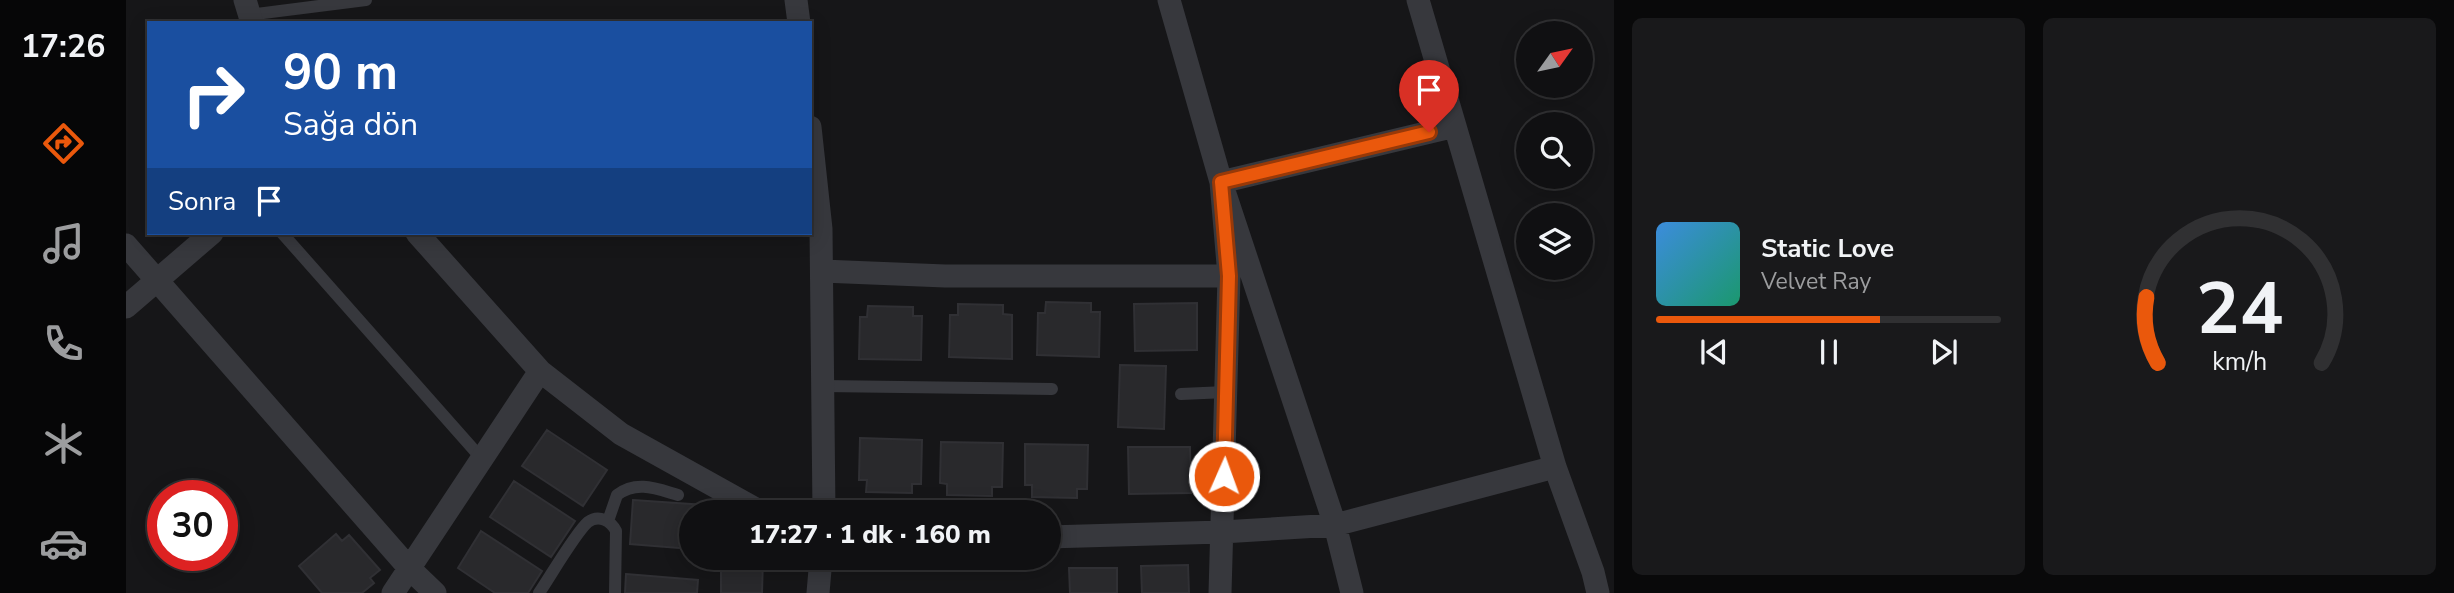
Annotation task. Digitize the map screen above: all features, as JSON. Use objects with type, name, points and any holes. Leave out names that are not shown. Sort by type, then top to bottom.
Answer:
[{"type":"street","points":[[796,0],[799,21]]},
{"type":"street","points":[[1169,0],[1221,182],[1335,525],[1352,593]]},
{"type":"street","points":[[1418,0],[1555,467],[1598,593]]},
{"type":"street","points":[[1221,182],[1455,126]]},
{"type":"street","points":[[812,146],[821,229],[824,500]]},
{"type":"street","points":[[1220,593],[1229,276],[1221,182]]},
{"type":"street","points":[[126,307],[210,235]]},
{"type":"street","points":[[419,235],[540,371],[621,435],[739,500]]},
{"type":"street","points":[[126,244],[409,568],[435,593]]},
{"type":"street","points":[[822,271],[945,276],[1229,276]]},
{"type":"street","points":[[393,593],[540,371]]},
{"type":"street","points":[[1061,537],[1222,532],[1335,525],[1555,467]]},
{"type":"street","points":[[818,593],[820,570]]},
{"type":"lane","points":[[248,12],[366,0]]},
{"type":"lane","points":[[284,235],[482,459]]},
{"type":"lane","points":[[823,386],[1052,389]]},
{"type":"lane","points":[[1181,394],[1226,392]]},
{"type":"lane","points":[[608,521],[617,495],[631,488],[643,486],[678,495]]},
{"type":"lane","points":[[539,593],[589,522],[595,519],[608,521],[613,525],[617,537],[615,593]]},
{"type":"building","points":[[1046,302],[1091,303],[1091,312],[1100,312],[1099,357],[1037,355],[1038,313],[1045,313]]},
{"type":"building","points":[[1197,303],[1197,350],[1135,351],[1134,304]]},
{"type":"building","points":[[958,304],[1003,305],[1003,314],[1012,315],[1012,359],[949,357],[950,315],[958,315]]},
{"type":"building","points":[[868,306],[913,307],[913,316],[922,316],[921,360],[859,359],[860,317],[867,317]]},
{"type":"building","points":[[1120,365],[1166,366],[1164,429],[1118,427]]},
{"type":"building","points":[[547,430],[607,470],[583,506],[522,466]]},
{"type":"building","points":[[860,438],[922,440],[921,484],[912,484],[912,493],[866,492],[867,480],[859,480]]},
{"type":"building","points":[[941,442],[1003,443],[1002,487],[992,487],[992,496],[947,495],[947,484],[940,483]]},
{"type":"building","points":[[1025,444],[1088,445],[1087,489],[1077,489],[1077,498],[1032,497],[1032,485],[1025,485]]},
{"type":"building","points":[[1128,447],[1190,447],[1191,493],[1129,494]]},
{"type":"building","points":[[514,481],[575,521],[551,557],[490,517]]},
{"type":"building","points":[[633,500],[679,503],[679,548],[630,544]]},
{"type":"building","points":[[481,531],[542,571],[528,593],[495,593],[458,568]]},
{"type":"building","points":[[336,534],[342,541],[349,535],[380,570],[370,578],[374,583],[362,593],[322,593],[299,566]]},
{"type":"building","points":[[1188,565],[1189,593],[1142,593],[1141,566]]},
{"type":"building","points":[[1069,568],[1117,568],[1117,593],[1070,593]]},
{"type":"building","points":[[721,570],[763,570],[762,593],[721,593]]},
{"type":"building","points":[[626,574],[698,580],[697,593],[625,593]]},
{"type":"route","points":[[1224,476],[1229,276],[1221,182],[1429,132]]}]
